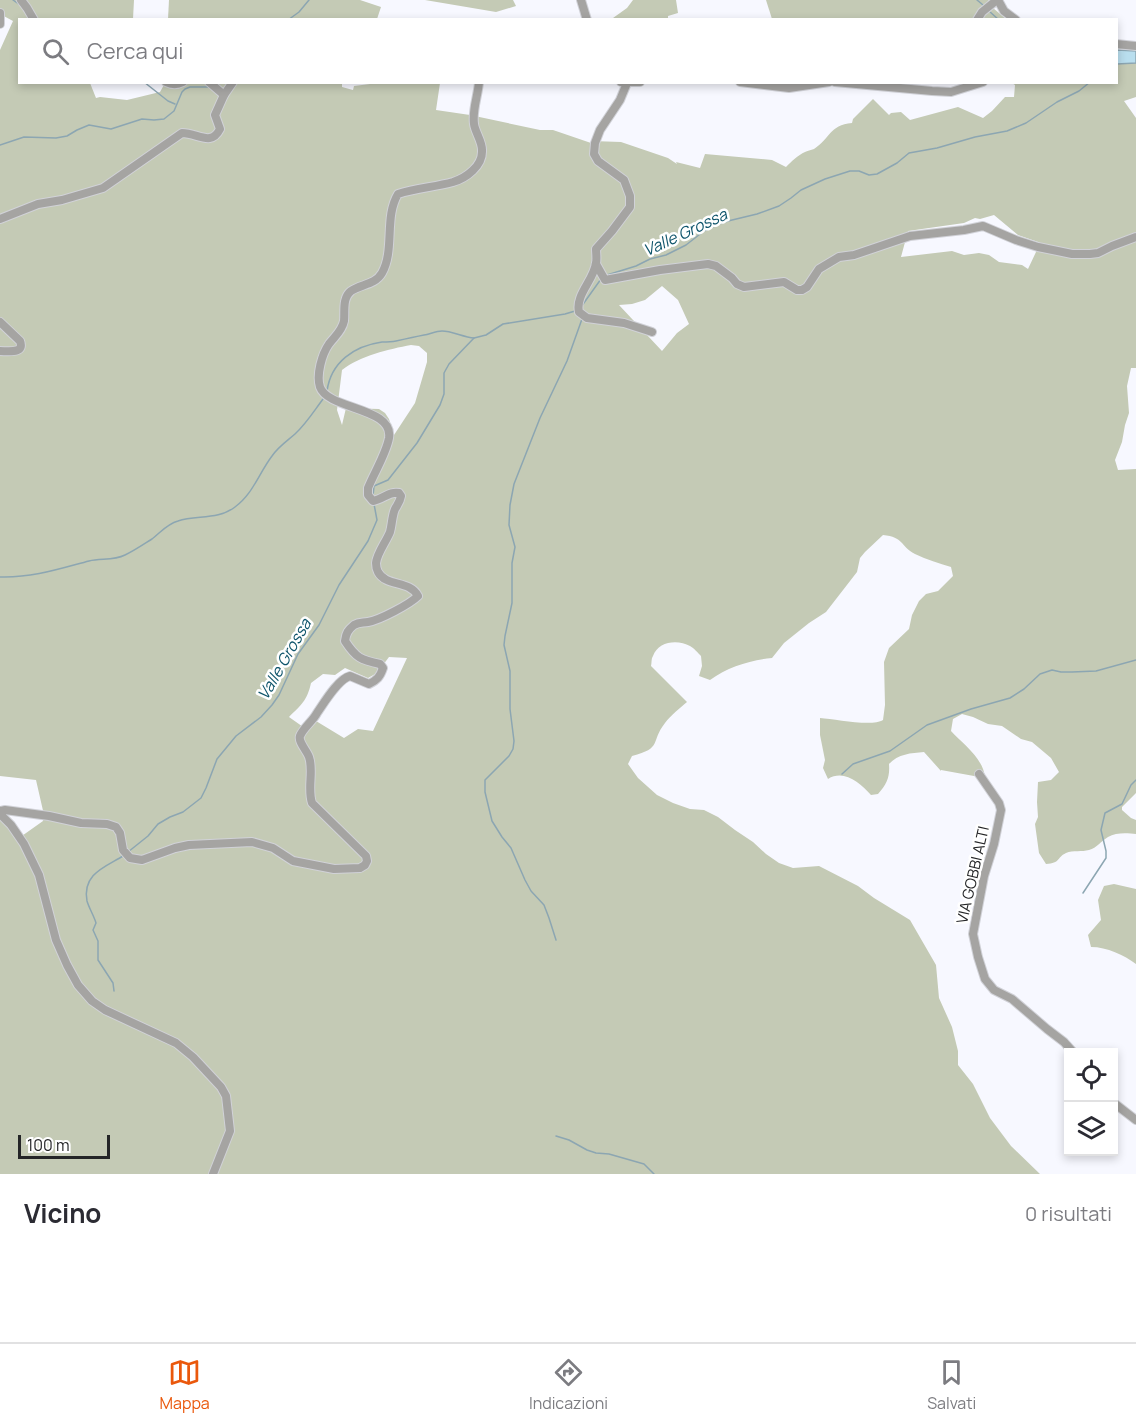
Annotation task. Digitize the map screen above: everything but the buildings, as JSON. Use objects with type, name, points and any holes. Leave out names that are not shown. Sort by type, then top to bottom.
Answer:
[{"type":"street","points":[[21,0],[33,18]]},
{"type":"street","points":[[581,0],[586,18]]},
{"type":"street","points":[[978,18],[982,12],[998,0],[1004,11],[1013,18]]},
{"type":"street","points":[[0,13],[0,24]]},
{"type":"street","points":[[1118,44],[1136,45]]},
{"type":"street","points":[[211,84],[224,95]]},
{"type":"street","points":[[0,219],[38,204],[62,200],[103,188],[182,133],[191,133],[201,138],[211,139],[220,129],[215,115],[232,84]]},
{"type":"street","points":[[213,1174],[230,1131],[226,1096],[221,1087],[193,1057],[176,1043],[105,1010],[92,1001],[78,985],[56,940],[39,875],[24,844],[0,811],[6,810],[116,827],[120,833],[123,850],[130,858],[142,860],[189,845],[252,842],[273,848],[293,861],[334,869],[360,868],[367,861],[366,856],[312,803],[310,758],[300,740],[300,735],[344,677],[350,676],[369,684],[381,676],[380,664],[362,660],[349,647],[345,641],[347,632],[357,623],[378,618],[418,596],[415,590],[379,575],[377,569],[376,561],[389,533],[401,496],[393,492],[380,500],[373,501],[368,495],[368,488],[386,447],[389,436],[388,427],[368,413],[334,400],[323,392],[320,386],[320,371],[323,355],[344,322],[346,298],[351,291],[373,282],[382,275],[387,260],[394,201],[399,194],[453,182],[472,172],[479,162],[482,150],[474,124],[479,84]]},
{"type":"street","points":[[624,84],[620,100],[595,143],[594,154],[598,161],[624,180],[630,196],[630,207],[596,249],[597,264],[605,279],[708,264],[716,266],[737,284],[744,287],[784,282],[797,290],[802,290],[807,287],[819,269],[834,260],[910,236],[983,226],[1038,247],[1072,254],[1098,253],[1136,237]]},
{"type":"street","points":[[756,84],[789,88],[816,84]]},
{"type":"street","points":[[857,84],[951,92],[977,84]]},
{"type":"street","points":[[597,264],[578,302],[579,312],[587,318],[624,323],[652,332]]},
{"type":"street","points":[[0,322],[22,345],[15,352],[0,351]]},
{"type":"street","name":"VIA GOBBI ALTI","points":[[979,774],[999,803],[1001,810],[984,876],[973,934],[985,979],[994,990],[1012,999],[1064,1041],[1069,1048]]},
{"type":"street","points":[[1118,1107],[1136,1120]]},
{"type":"green space","points":[[0,0],[134,0],[133,18],[18,18],[18,84],[90,84],[96,98],[127,100],[160,92],[164,84],[342,84],[342,87],[353,90],[354,86],[370,84],[440,84],[436,110],[540,130],[553,130],[591,143],[592,141],[621,142],[668,158],[677,164],[676,162],[700,168],[705,154],[772,160],[786,167],[800,155],[814,149],[834,129],[852,123],[853,119],[873,99],[889,115],[901,112],[910,120],[958,107],[983,118],[1005,97],[1014,97],[1014,84],[1118,84],[1118,64],[1136,63],[1136,97],[1124,101],[1136,118],[1136,368],[1131,368],[1127,386],[1129,413],[1115,460],[1118,470],[1136,469],[1136,793],[1122,807],[1122,810],[1136,820],[1136,834],[1111,835],[1092,849],[1069,852],[1056,861],[1046,864],[1039,853],[1035,824],[1038,817],[1038,782],[1051,780],[1059,772],[1051,758],[1032,742],[1021,739],[1002,726],[988,724],[962,714],[953,719],[951,731],[977,758],[985,778],[941,771],[924,752],[896,758],[889,764],[887,780],[878,794],[871,795],[857,782],[846,777],[834,776],[828,779],[823,768],[825,760],[820,735],[820,718],[862,723],[883,720],[884,662],[889,648],[909,629],[912,615],[919,601],[926,594],[938,591],[953,576],[951,567],[915,554],[895,538],[883,535],[860,558],[857,572],[826,612],[784,643],[772,658],[740,665],[710,680],[699,676],[702,666],[701,656],[691,647],[674,642],[659,647],[652,657],[651,666],[687,702],[665,723],[652,747],[632,756],[628,764],[638,778],[657,795],[673,803],[690,809],[704,810],[718,817],[779,863],[793,868],[819,866],[858,886],[910,920],[936,965],[939,998],[952,1027],[958,1051],[958,1065],[973,1084],[990,1118],[1011,1146],[1040,1174],[0,1174],[0,816],[19,838],[43,821],[44,815],[36,780],[0,776],[0,50],[13,21],[0,14]],"holes":[[[994,215],[1018,235],[1038,242],[1028,269],[1022,265],[999,262],[989,255],[979,253],[964,255],[952,251],[901,257],[908,231],[964,223],[975,218]],[[662,286],[678,300],[689,324],[677,333],[662,351],[619,305],[645,300]],[[411,345],[419,346],[427,353],[427,362],[415,403],[394,435],[389,419],[379,409],[346,408],[342,425],[337,410],[342,370],[366,357]],[[389,657],[407,658],[373,731],[358,729],[344,738],[316,721],[306,729],[289,717],[305,699],[311,683],[323,674],[335,675],[345,668],[368,678],[377,673]]]},
{"type":"green space","points":[[169,0],[360,0],[381,7],[377,18],[168,18]]},
{"type":"green space","points":[[425,0],[513,0],[516,6],[496,12]]},
{"type":"green space","points":[[633,0],[676,0],[678,13],[668,18],[613,18],[627,8]]},
{"type":"green space","points":[[766,0],[989,0],[975,18],[772,18]]},
{"type":"green space","points":[[993,8],[1005,18],[982,18]]},
{"type":"green space","points":[[1114,884],[1136,889],[1136,964],[1115,952],[1091,947],[1088,935],[1101,920],[1098,900],[1104,886]]},
{"type":"water","points":[[1118,50],[1136,51],[1136,63],[1118,64]]},
{"type":"waterway","points":[[13,0],[20,5]]},
{"type":"waterway","points":[[291,18],[309,0]]},
{"type":"waterway","points":[[977,0],[983,5]]},
{"type":"waterway","points":[[989,11],[997,18]]},
{"type":"waterway","points":[[147,84],[175,104]]},
{"type":"waterway","name":"Valle Grossa","points":[[607,275],[666,255],[719,224],[779,206],[801,190],[825,179],[850,171],[859,171],[869,175],[877,174],[909,153],[1007,131],[1026,123],[1088,84]]},
{"type":"waterway","points":[[0,145],[24,137],[67,136],[89,125],[111,129],[142,119],[164,119],[174,111],[185,89],[209,87]]},
{"type":"waterway","name":"Valle Grossa","points":[[581,307],[601,279]]},
{"type":"waterway","name":"Valle Grossa","points":[[373,496],[374,486],[388,480],[417,443],[440,405],[444,394],[444,373],[449,364],[474,338],[486,335],[503,324],[575,311]]},
{"type":"waterway","points":[[556,940],[544,905],[531,891],[511,848],[492,821],[485,792],[485,780],[509,756],[514,741],[510,709],[510,671],[504,645],[512,603],[512,563],[515,547],[509,525],[514,484],[540,418],[567,361],[582,319]]},
{"type":"waterway","points":[[327,391],[329,381],[339,364],[362,347],[440,331],[474,338]]},
{"type":"waterway","points":[[0,577],[34,574],[89,561],[120,557],[132,552],[174,522],[215,516],[228,511],[247,496],[274,453],[303,426],[323,399]]},
{"type":"waterway","name":"Valle Grossa","points":[[128,852],[148,836],[158,824],[183,812],[201,798],[217,759],[236,736],[261,717],[272,705],[298,654],[319,625],[339,585],[368,541],[377,520],[374,504]]},
{"type":"waterway","points":[[842,774],[853,764],[890,751],[927,725],[1010,698],[1040,674],[1052,670],[1096,671],[1136,660]]},
{"type":"waterway","points":[[1083,893],[1106,858],[1101,830],[1105,813],[1122,804],[1136,780]]},
{"type":"waterway","name":"Valle Grossa","points":[[114,991],[113,983],[98,960],[98,941],[93,930],[96,923],[87,901],[86,892],[96,872],[123,856]]},
{"type":"waterway","points":[[556,1136],[596,1153],[609,1154],[644,1164],[654,1174]]}]
